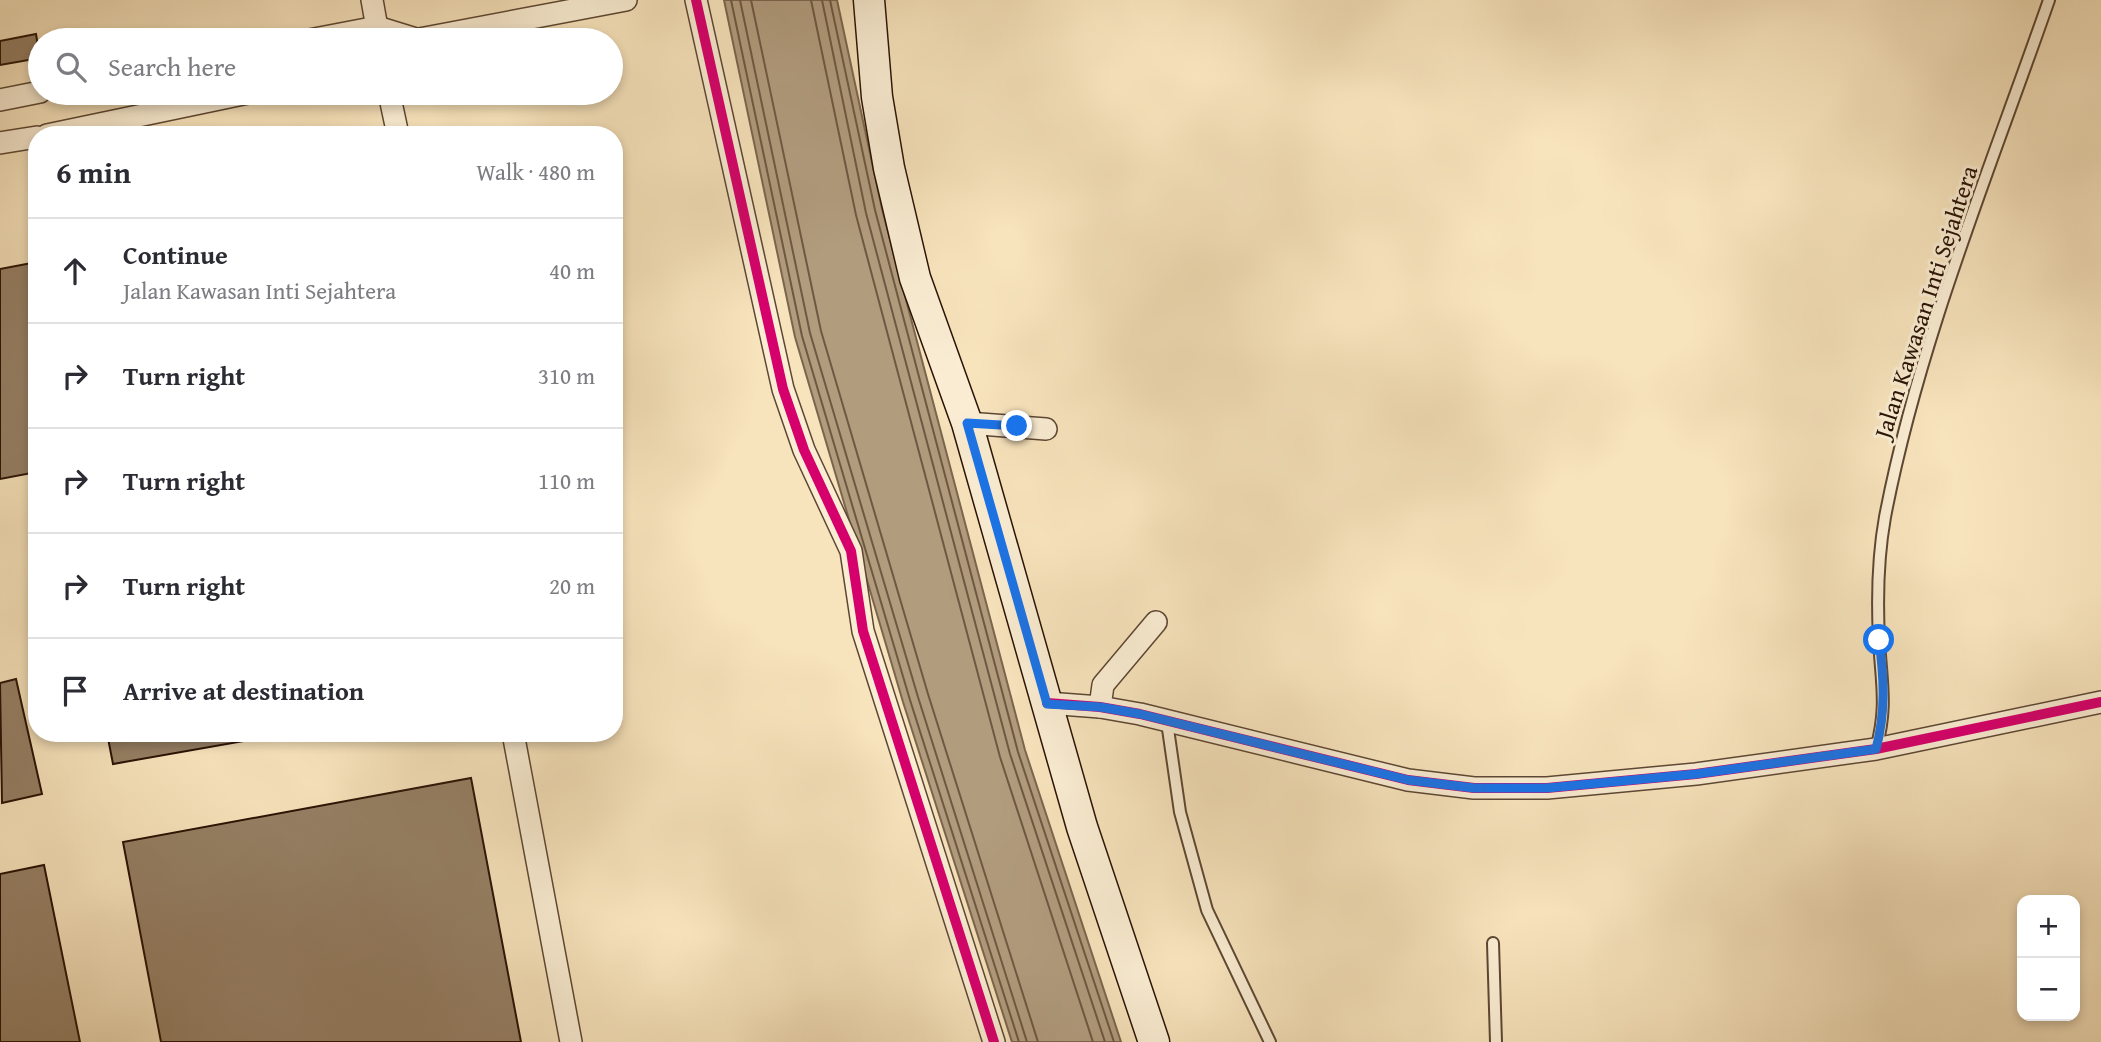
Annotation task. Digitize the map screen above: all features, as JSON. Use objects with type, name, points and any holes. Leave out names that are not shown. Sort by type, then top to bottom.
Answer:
[{"type":"street","points":[[372,0],[377,28]]},
{"type":"street","points":[[475,28],[626,0]]},
{"type":"street","points":[[696,0],[783,389],[804,450],[851,551],[863,631],[994,1042]]},
{"type":"street","points":[[869,0],[877,97],[889,168],[927,317],[967,423],[1082,827],[1154,1042]]},
{"type":"street","points":[[0,100],[28,94]]},
{"type":"street","points":[[90,126],[191,105]]},
{"type":"street","points":[[391,105],[395,126]]},
{"type":"street","points":[[0,143],[28,138]]},
{"type":"street","points":[[967,423],[1046,429]]},
{"type":"street","points":[[1100,707],[1103,685],[1156,622]]},
{"type":"street","points":[[1047,704],[1100,707],[1408,780],[1474,788],[1547,788],[1683,776],[1876,749],[2101,702]]},
{"type":"street","points":[[515,742],[571,1042]]},
{"type":"lane","name":"Jalan Kawasan Inti Sejahtera","points":[[1876,749],[1884,719],[1885,699],[1879,640],[1879,567],[1895,471],[1920,371],[2049,0]]},
{"type":"lane","points":[[1167,722],[1181,812],[1207,910],[1270,1042]]},
{"type":"lane","points":[[1493,943],[1496,1042]]},
{"type":"water","points":[[724,0],[837,0],[882,209],[1025,750],[1121,1042],[1012,1042],[903,702],[795,337]]},
{"type":"building","points":[[28,36],[28,60],[0,65],[0,41]]},
{"type":"building","points":[[28,264],[28,474],[0,479],[0,269]]},
{"type":"building","points":[[16,679],[28,742],[30,742],[42,794],[2,803],[0,683]]},
{"type":"building","points":[[109,742],[238,742],[113,764]]},
{"type":"building","points":[[471,778],[521,1042],[161,1042],[123,842]]},
{"type":"building","points":[[44,865],[80,1042],[0,1042],[0,874]]},
{"type":"cycle path","points":[[696,0],[783,389],[804,450],[851,551],[863,631],[994,1042]]},
{"type":"cycle path","points":[[1047,703],[1100,707],[1140,714],[1408,780],[1474,788],[1547,788],[1696,774],[1876,749],[2101,702]]},
{"type":"route","points":[[1017,426],[967,423],[1047,704],[1100,707],[1140,714],[1408,780],[1474,788],[1547,788],[1696,774],[1876,749],[1884,719],[1885,699],[1879,640]]}]
